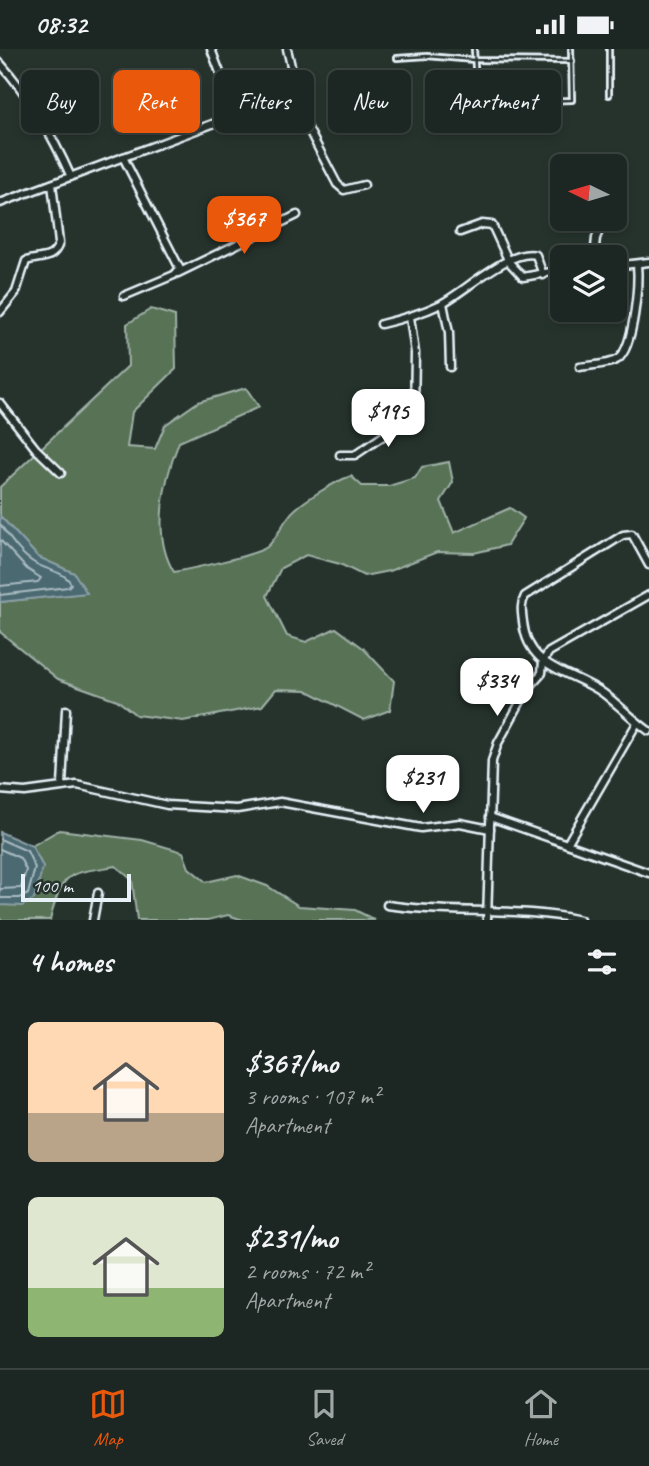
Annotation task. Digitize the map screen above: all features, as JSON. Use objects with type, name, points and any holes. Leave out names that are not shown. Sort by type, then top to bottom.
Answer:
[{"type":"street","points":[[211,49],[219,70]]},
{"type":"street","points":[[287,49],[290,70]]},
{"type":"street","points":[[0,63],[29,97],[51,132],[71,177]]},
{"type":"street","points":[[0,203],[214,123]]},
{"type":"street","points":[[310,133],[337,184],[344,190],[353,190],[364,185]]},
{"type":"street","points":[[123,157],[175,255],[178,273]]},
{"type":"street","points":[[0,312],[16,292],[26,261],[50,257],[57,250],[59,243],[52,184]]},
{"type":"street","points":[[124,296],[297,215]]},
{"type":"street","points":[[460,232],[482,224],[492,225],[509,262],[523,277],[550,273]]},
{"type":"street","points":[[381,324],[410,317],[443,303],[480,277],[509,262],[534,254],[539,258],[542,275]]},
{"type":"street","points":[[627,265],[649,262]]},
{"type":"street","points":[[580,367],[614,361],[622,354],[638,302],[637,264]]},
{"type":"street","points":[[443,303],[449,334],[450,367]]},
{"type":"street","points":[[340,455],[355,455],[414,415],[415,353],[410,317]]},
{"type":"street","points":[[0,403],[36,449],[61,473]]},
{"type":"street","points":[[649,565],[634,537],[628,534],[525,596],[522,607],[525,637],[531,651],[543,661],[603,693],[649,731]]},
{"type":"street","points":[[487,917],[492,761],[498,743],[527,690],[542,673],[543,661],[549,652],[649,595]]},
{"type":"street","points":[[62,785],[66,710]]},
{"type":"street","points":[[567,844],[637,723]]},
{"type":"street","points":[[0,790],[25,793],[62,785],[77,785],[167,805],[237,809],[280,802],[421,828],[436,829],[460,823],[490,829]]},
{"type":"street","points":[[490,817],[649,873]]},
{"type":"street","points":[[93,920],[98,893]]},
{"type":"street","points":[[387,905],[487,917],[538,911],[580,920]]},
{"type":"lane","points":[[474,49],[477,103],[572,100],[571,49]]},
{"type":"lane","points":[[609,49],[609,95]]},
{"type":"lane","points":[[397,58],[427,56],[474,60],[572,61]]},
{"type":"green space","points":[[151,309],[175,316],[176,369],[132,412],[127,447],[155,449],[165,425],[198,402],[246,388],[259,407],[179,442],[162,507],[163,541],[174,572],[237,558],[267,547],[300,505],[327,487],[351,476],[362,486],[389,486],[415,478],[422,467],[449,462],[453,482],[441,501],[454,533],[510,508],[524,518],[507,545],[474,553],[437,552],[389,571],[364,576],[340,564],[306,555],[281,568],[267,596],[287,636],[306,642],[336,628],[363,648],[394,681],[390,710],[364,720],[306,690],[276,689],[262,706],[183,721],[136,715],[117,700],[58,679],[0,632],[0,602],[86,593],[74,573],[38,557],[0,516],[0,487],[128,366],[127,324]]},
{"type":"green space","points":[[59,830],[142,840],[183,852],[189,868],[206,882],[237,875],[267,886],[299,906],[355,910],[375,920],[243,920],[228,915],[208,920],[137,920],[132,880],[116,866],[77,873],[70,877],[59,892],[50,920],[0,920],[0,905],[5,905],[43,867],[32,846]]},
{"type":"water","points":[[0,516],[38,557],[74,573],[87,593],[0,602]]},
{"type":"water","points":[[0,832],[32,846],[43,867],[34,899],[22,906],[0,905]]}]
